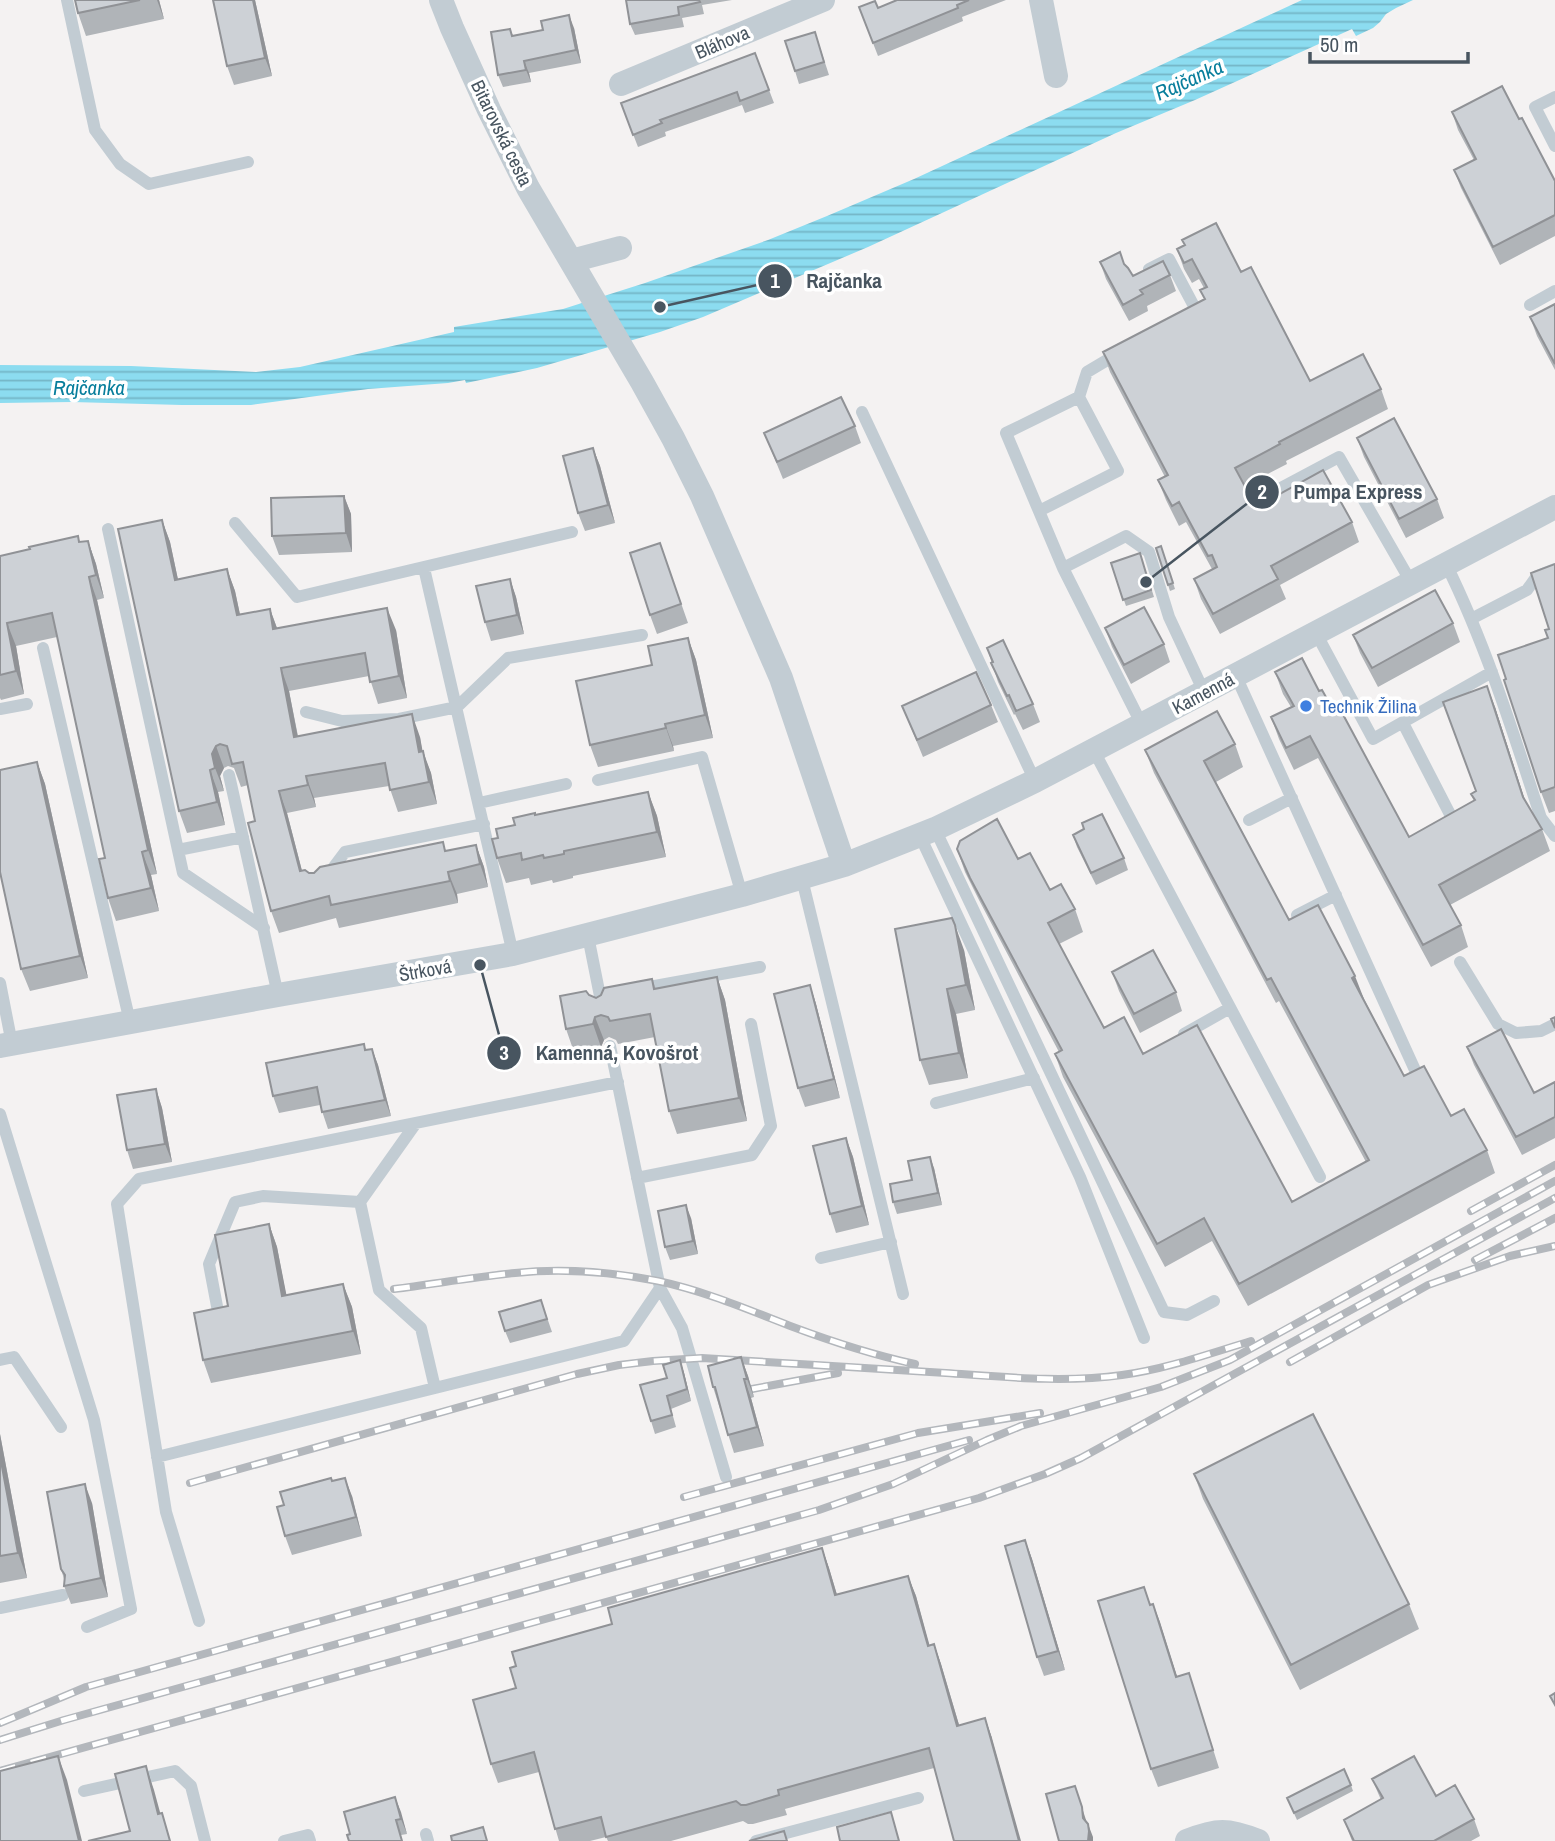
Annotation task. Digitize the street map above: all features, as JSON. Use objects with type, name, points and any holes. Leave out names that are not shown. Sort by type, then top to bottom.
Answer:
[{"type":"street","name":"Bitarovská cesta","points":[[441,0],[528,188],[635,370],[702,496],[781,678],[844,865]]},
{"type":"street","name":"Bláhova","points":[[621,84],[823,0]]},
{"type":"street","points":[[1041,0],[1056,76]]},
{"type":"street","points":[[576,269],[620,248]]},
{"type":"street","name":"Kamenná","points":[[844,865],[928,833],[1035,781],[1555,507]]},
{"type":"street","name":"Štrková","points":[[6,1045],[513,954],[742,895],[844,865]]},
{"type":"street","points":[[1187,1841],[1211,1832],[1237,1833],[1258,1841]]},
{"type":"lane","points":[[67,0],[95,130],[120,164],[149,184],[248,162]]},
{"type":"lane","points":[[1555,97],[1535,107],[1555,146]]},
{"type":"lane","points":[[1137,276],[1169,259],[1196,310],[1172,323]]},
{"type":"lane","points":[[1530,304],[1555,291]]},
{"type":"lane","points":[[1039,511],[1118,471],[1079,397],[1087,372],[1135,344]]},
{"type":"lane","points":[[1079,397],[1006,433],[1063,568],[1142,725]]},
{"type":"lane","points":[[862,412],[1035,781]]},
{"type":"lane","points":[[1264,497],[1339,457],[1411,582]]},
{"type":"lane","points":[[235,523],[297,597],[572,532]]},
{"type":"lane","points":[[108,529],[183,873],[264,928]]},
{"type":"lane","points":[[1063,568],[1126,536],[1149,552],[1169,617],[1204,692]]},
{"type":"lane","points":[[1446,564],[1492,672],[1541,818],[1555,836]]},
{"type":"lane","points":[[424,568],[513,954]]},
{"type":"lane","points":[[1471,618],[1527,590],[1537,576],[1555,569]]},
{"type":"lane","points":[[1316,633],[1373,739],[1492,672]]},
{"type":"lane","points":[[306,712],[342,721],[399,719],[457,707],[508,658],[642,635]]},
{"type":"lane","points":[[43,648],[130,1022]]},
{"type":"lane","points":[[1236,676],[1420,1081]]},
{"type":"lane","points":[[0,709],[27,705]]},
{"type":"lane","points":[[1403,723],[1455,824]]},
{"type":"lane","points":[[1094,751],[1320,1177]]},
{"type":"lane","points":[[598,780],[702,757],[742,895]]},
{"type":"lane","points":[[229,775],[278,995]]},
{"type":"lane","points":[[479,803],[566,784]]},
{"type":"lane","points":[[1249,820],[1292,798]]},
{"type":"lane","points":[[319,887],[345,852],[484,824]]},
{"type":"lane","points":[[928,833],[1034,1079],[1080,1177],[1144,1338]]},
{"type":"lane","points":[[928,833],[1164,1312],[1187,1315],[1214,1301]]},
{"type":"lane","points":[[178,850],[243,837]]},
{"type":"lane","points":[[803,878],[903,1294]]},
{"type":"lane","points":[[1297,915],[1336,895]]},
{"type":"lane","points":[[588,936],[614,994]]},
{"type":"lane","points":[[1460,962],[1498,1024],[1516,1033],[1541,1031],[1555,1024]]},
{"type":"lane","points":[[603,1012],[614,994],[760,967]]},
{"type":"lane","points":[[0,982],[6,1045]]},
{"type":"lane","points":[[1172,1041],[1230,1009]]},
{"type":"lane","points":[[637,1178],[752,1155],[771,1126],[751,1024]]},
{"type":"lane","points":[[610,1046],[660,1287],[682,1328],[726,1477]]},
{"type":"lane","points":[[936,1103],[1034,1079]]},
{"type":"lane","points":[[199,1620],[166,1512],[117,1204],[139,1179],[618,1082]]},
{"type":"lane","points":[[0,1114],[94,1420],[131,1609],[87,1628]]},
{"type":"lane","points":[[416,1123],[360,1202],[379,1290],[421,1328],[435,1388]]},
{"type":"lane","points":[[220,1322],[209,1264],[235,1202],[263,1196],[360,1202]]},
{"type":"lane","points":[[821,1258],[891,1242]]},
{"type":"lane","points":[[157,1457],[624,1341],[660,1287]]},
{"type":"lane","points":[[0,1360],[14,1357],[61,1427]]},
{"type":"lane","points":[[0,1608],[63,1595]]},
{"type":"lane","points":[[84,1791],[175,1771],[191,1786],[205,1841]]},
{"type":"lane","points":[[756,1841],[918,1798]]},
{"type":"lane","points":[[284,1841],[308,1835],[310,1841]]},
{"type":"water","points":[[1302,0],[1413,0],[1386,14],[1373,28],[1356,36],[1352,29],[868,247],[703,317],[660,332],[537,368],[466,383],[465,380],[368,389],[251,405],[0,403],[0,365],[131,366],[256,372],[300,367],[454,332],[454,327],[563,309],[768,240],[827,216],[914,179]]},
{"type":"building","points":[[75,0],[140,0],[78,13]]},
{"type":"building","points":[[213,0],[253,0],[265,58],[227,66]]},
{"type":"building","points":[[626,0],[700,2],[678,7],[679,15],[630,24]]},
{"type":"building","points":[[897,0],[969,0],[957,5],[958,8],[873,43],[859,7],[875,1],[878,8]]},
{"type":"building","points":[[569,15],[576,50],[524,61],[526,70],[498,75],[491,32],[510,29],[512,36],[543,30],[541,21]]},
{"type":"building","points":[[815,32],[824,62],[795,71],[785,41]]},
{"type":"building","points":[[755,53],[769,90],[740,101],[737,92],[660,120],[662,123],[633,135],[621,103]]},
{"type":"building","points":[[1502,86],[1555,181],[1555,215],[1493,247],[1454,170],[1476,159],[1452,112]]},
{"type":"building","points":[[1216,223],[1241,272],[1251,267],[1310,381],[1363,354],[1381,389],[1235,468],[1256,507],[1323,470],[1352,522],[1271,566],[1278,579],[1213,614],[1194,579],[1217,567],[1212,555],[1208,556],[1179,502],[1172,506],[1158,480],[1168,475],[1103,352],[1205,299],[1200,290],[1207,287],[1192,259],[1184,263],[1177,249],[1185,245],[1182,240]]},
{"type":"building","points":[[1120,252],[1124,264],[1133,276],[1163,261],[1170,275],[1140,290],[1143,294],[1123,305],[1100,262]]},
{"type":"building","points":[[1555,304],[1555,364],[1530,317]]},
{"type":"building","points":[[841,397],[855,426],[777,462],[764,433]]},
{"type":"building","points":[[1394,418],[1437,499],[1399,519],[1357,438]]},
{"type":"building","points":[[593,448],[608,505],[578,513],[563,456]]},
{"type":"building","points":[[344,496],[346,533],[272,536],[271,498]]},
{"type":"building","points":[[162,520],[175,580],[227,569],[237,615],[270,609],[273,629],[387,608],[399,676],[370,682],[365,653],[281,668],[294,737],[412,714],[419,752],[423,751],[429,782],[390,790],[385,763],[306,776],[308,785],[279,791],[300,871],[314,873],[320,867],[443,842],[445,851],[476,845],[480,864],[448,872],[450,881],[331,905],[329,896],[271,911],[248,823],[255,821],[243,762],[232,764],[227,746],[216,746],[212,754],[215,768],[210,770],[217,802],[179,811],[118,529]]},
{"type":"building","points":[[78,536],[79,542],[88,541],[96,575],[89,577],[148,850],[142,852],[151,888],[108,898],[99,859],[105,858],[52,613],[7,623],[16,671],[0,675],[0,556]]},
{"type":"building","points":[[660,543],[681,604],[650,615],[630,553]]},
{"type":"building","points":[[1161,546],[1173,583],[1168,585],[1156,548]]},
{"type":"building","points":[[1140,553],[1151,590],[1123,600],[1111,563]]},
{"type":"building","points":[[1555,564],[1555,787],[1541,792],[1498,655],[1548,638],[1545,630],[1549,629],[1531,573]]},
{"type":"building","points":[[510,579],[517,615],[485,622],[476,586]]},
{"type":"building","points":[[1435,590],[1453,623],[1372,668],[1353,635]]},
{"type":"building","points":[[1144,607],[1164,644],[1124,665],[1105,628]]},
{"type":"building","points":[[688,638],[705,715],[665,724],[666,728],[590,745],[576,681],[652,665],[648,646]]},
{"type":"building","points":[[1003,640],[1033,704],[1016,711],[991,663],[993,662],[987,648]]},
{"type":"building","points":[[1302,658],[1319,691],[1322,690],[1331,706],[1335,704],[1340,709],[1409,837],[1475,800],[1471,794],[1476,791],[1443,702],[1487,686],[1523,797],[1542,829],[1439,885],[1461,925],[1423,945],[1310,736],[1286,748],[1271,717],[1294,706],[1275,672]]},
{"type":"building","points":[[976,672],[991,705],[917,740],[902,706]]},
{"type":"building","points":[[1217,711],[1235,744],[1204,761],[1289,920],[1318,905],[1355,976],[1352,978],[1404,1076],[1424,1066],[1451,1116],[1464,1109],[1487,1150],[1239,1284],[1204,1218],[1157,1244],[1055,1054],[1062,1050],[957,849],[960,841],[997,819],[1018,859],[1030,853],[1050,890],[1061,884],[1075,909],[1048,923],[1104,1028],[1124,1017],[1143,1054],[1197,1025],[1292,1202],[1369,1160],[1271,978],[1267,980],[1145,750]]},
{"type":"building","points":[[37,762],[80,956],[21,969],[0,872],[0,770]]},
{"type":"building","points":[[648,792],[657,832],[564,851],[564,854],[544,858],[543,855],[522,860],[521,853],[497,858],[492,839],[498,838],[496,829],[515,825],[513,818]]},
{"type":"building","points":[[1102,814],[1124,858],[1091,873],[1073,835],[1084,829],[1082,823]]},
{"type":"building","points":[[952,918],[966,985],[947,989],[959,1053],[920,1060],[895,929]]},
{"type":"building","points":[[1153,950],[1176,992],[1134,1014],[1112,972]]},
{"type":"building","points":[[717,977],[739,1098],[669,1111],[650,1014],[610,1021],[608,1017],[601,1015],[595,1017],[593,1024],[566,1029],[560,996],[586,991],[596,998],[604,988],[652,979],[654,989]]},
{"type":"building","points":[[810,985],[834,1079],[798,1088],[774,994]]},
{"type":"building","points":[[1501,1029],[1534,1093],[1555,1082],[1555,1117],[1516,1137],[1467,1047]]},
{"type":"building","points":[[364,1044],[365,1050],[372,1049],[385,1100],[322,1112],[317,1087],[273,1096],[266,1063]]},
{"type":"building","points":[[156,1089],[165,1144],[127,1150],[117,1095]]},
{"type":"building","points":[[846,1138],[862,1206],[830,1214],[813,1146]]},
{"type":"building","points":[[930,1157],[938,1193],[893,1202],[890,1184],[912,1180],[908,1161]]},
{"type":"building","points":[[686,1205],[693,1241],[665,1247],[658,1211]]},
{"type":"building","points":[[269,1224],[282,1296],[343,1284],[353,1331],[203,1360],[194,1313],[228,1306],[215,1235]]},
{"type":"building","points":[[541,1300],[547,1319],[505,1331],[499,1312]]},
{"type":"building","points":[[741,1357],[757,1427],[728,1435],[708,1366]]},
{"type":"building","points":[[680,1360],[687,1389],[667,1396],[672,1415],[651,1421],[640,1385],[667,1378],[663,1365]]},
{"type":"building","points":[[1313,1414],[1409,1604],[1291,1665],[1194,1474]]},
{"type":"building","points":[[0,1456],[18,1553],[0,1556]]},
{"type":"building","points":[[331,1478],[332,1481],[345,1478],[356,1517],[285,1536],[277,1507],[284,1505],[280,1492]]},
{"type":"building","points":[[85,1484],[101,1578],[64,1586],[65,1575],[61,1569],[47,1492]]},
{"type":"building","points":[[1025,1540],[1058,1651],[1037,1657],[1005,1546]]},
{"type":"building","points":[[822,1548],[835,1595],[908,1576],[928,1646],[934,1644],[957,1726],[985,1718],[1019,1841],[954,1841],[929,1748],[778,1790],[779,1795],[746,1805],[736,1801],[606,1837],[601,1817],[555,1829],[534,1752],[491,1764],[473,1700],[516,1688],[510,1668],[516,1666],[512,1652],[612,1624],[608,1608]]},
{"type":"building","points":[[1144,1587],[1150,1605],[1153,1604],[1176,1677],[1189,1673],[1213,1750],[1151,1769],[1098,1601]]},
{"type":"building","points":[[58,1756],[79,1841],[0,1841],[0,1771]]},
{"type":"building","points":[[1414,1756],[1436,1796],[1455,1785],[1474,1819],[1434,1841],[1354,1841],[1344,1820],[1383,1798],[1372,1779]]},
{"type":"building","points":[[146,1766],[158,1814],[162,1813],[170,1841],[88,1841],[130,1831],[115,1774]]},
{"type":"building","points":[[1344,1769],[1351,1785],[1294,1813],[1287,1798]]},
{"type":"building","points":[[1075,1786],[1083,1818],[1088,1824],[1088,1841],[1059,1841],[1046,1794]]},
{"type":"building","points":[[395,1797],[401,1819],[396,1820],[402,1841],[349,1841],[347,1835],[350,1834],[344,1812]]},
{"type":"building","points":[[891,1812],[899,1841],[840,1841],[837,1827]]},
{"type":"building","points":[[483,1827],[487,1841],[452,1841],[451,1836]]},
{"type":"building","points":[[784,1831],[787,1841],[749,1841]]},
{"type":"railway","points":[[1471,1211],[1555,1165]]},
{"type":"railway","points":[[0,1740],[819,1510],[893,1484],[1021,1426],[1161,1387],[1230,1360],[1555,1181]]},
{"type":"railway","points":[[0,1771],[979,1498],[1045,1474],[1081,1458],[1555,1198]]},
{"type":"railway","points":[[1475,1260],[1555,1218]]},
{"type":"railway","points":[[1290,1362],[1428,1285],[1510,1256],[1555,1246]]},
{"type":"railway","points":[[394,1289],[533,1272],[569,1271],[623,1275],[693,1290],[838,1343],[915,1364]]},
{"type":"railway","points":[[190,1483],[577,1374],[619,1365],[702,1358],[1012,1378],[1078,1379],[1155,1369],[1251,1341]]},
{"type":"railway","points":[[752,1389],[838,1373]]},
{"type":"railway","points":[[684,1497],[918,1433],[1040,1413]]},
{"type":"railway","points":[[0,1723],[86,1687],[969,1440]]},
{"type":"place","name":"Rajčanka","points":[[660,307]]},
{"type":"place","name":"Pumpa Express","points":[[1146,582]]},
{"type":"place","name":"Technik Žilina","points":[[1306,706]]},
{"type":"place","name":"Kamenná, Kovošrot","points":[[480,965]]}]
